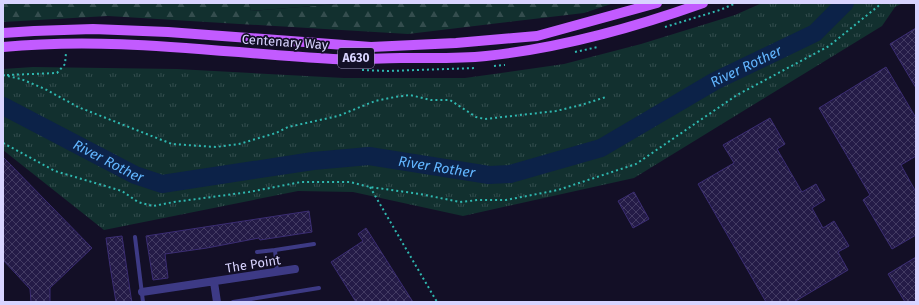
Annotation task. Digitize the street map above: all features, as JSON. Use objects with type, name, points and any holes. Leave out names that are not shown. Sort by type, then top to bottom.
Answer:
[{"type":"main road","name":"Centenary Way","points":[[3,33],[93,29],[168,32],[370,47],[456,43],[537,36],[657,3]]},
{"type":"main road","name":"Centenary Way","points":[[3,47],[46,44],[143,44],[334,59],[460,58],[526,50],[587,38],[631,27],[703,3]]},
{"type":"street","name":"The Point","points":[[142,292],[294,269]]},
{"type":"street","name":"The Point","points":[[214,282],[217,302]]},
{"type":"lane","points":[[135,237],[143,302]]},
{"type":"lane","points":[[257,252],[314,244]]},
{"type":"lane","points":[[274,250],[278,272]]},
{"type":"lane","points":[[233,302],[319,288]]},
{"type":"path","points":[[3,143],[55,171],[122,191],[138,202],[153,206],[242,193],[301,182],[350,182],[370,187],[420,194],[460,202],[478,200],[506,200],[558,190],[636,164],[737,95],[829,46],[882,3]]},
{"type":"path","points":[[3,75],[57,72],[65,64],[66,53]]},
{"type":"path","points":[[3,75],[21,79],[78,107],[172,144],[216,147],[239,144],[276,133],[288,127],[338,116],[376,102],[410,95],[431,100],[450,100],[476,117],[485,119],[556,112],[582,105],[606,96]]},
{"type":"path","points":[[370,187],[436,302]]},
{"type":"green space","points":[[3,3],[249,3],[251,11],[350,3],[614,3],[584,13],[408,34],[108,16],[3,22]]},
{"type":"green space","points":[[249,3],[350,3],[251,11]]},
{"type":"green space","points":[[762,3],[903,3],[895,7],[882,26],[634,178],[463,216],[353,192],[298,191],[104,230],[3,150],[3,69],[33,67],[177,69],[344,78],[465,78],[564,64],[641,44],[735,15]]},
{"type":"building","points":[[916,28],[916,88],[890,44]]},
{"type":"building","points":[[886,67],[916,118],[916,156],[901,165],[916,192],[916,235],[892,249],[863,200],[870,195],[819,108]]},
{"type":"building","points":[[770,118],[785,144],[777,149],[802,192],[816,184],[825,200],[812,208],[823,228],[834,221],[849,246],[838,252],[848,270],[794,302],[766,302],[698,184],[734,163],[723,145]]},
{"type":"building","points":[[3,157],[92,248],[50,288],[50,302],[31,302],[30,289],[3,260]]},
{"type":"building","points":[[634,192],[649,219],[633,228],[618,201]]},
{"type":"building","points":[[309,211],[312,232],[260,240],[259,238],[165,254],[168,278],[153,280],[146,236]]},
{"type":"building","points":[[366,228],[413,302],[356,302],[331,262],[363,241],[358,234]]},
{"type":"building","points":[[122,236],[132,302],[116,302],[110,266],[106,238]]},
{"type":"building","points":[[916,257],[916,302],[905,302],[888,274]]},
{"type":"waterway","name":"River Rother","points":[[3,106],[135,175],[162,184],[313,161],[369,156],[489,175],[510,174],[601,148],[715,81],[815,33],[845,3]]}]
